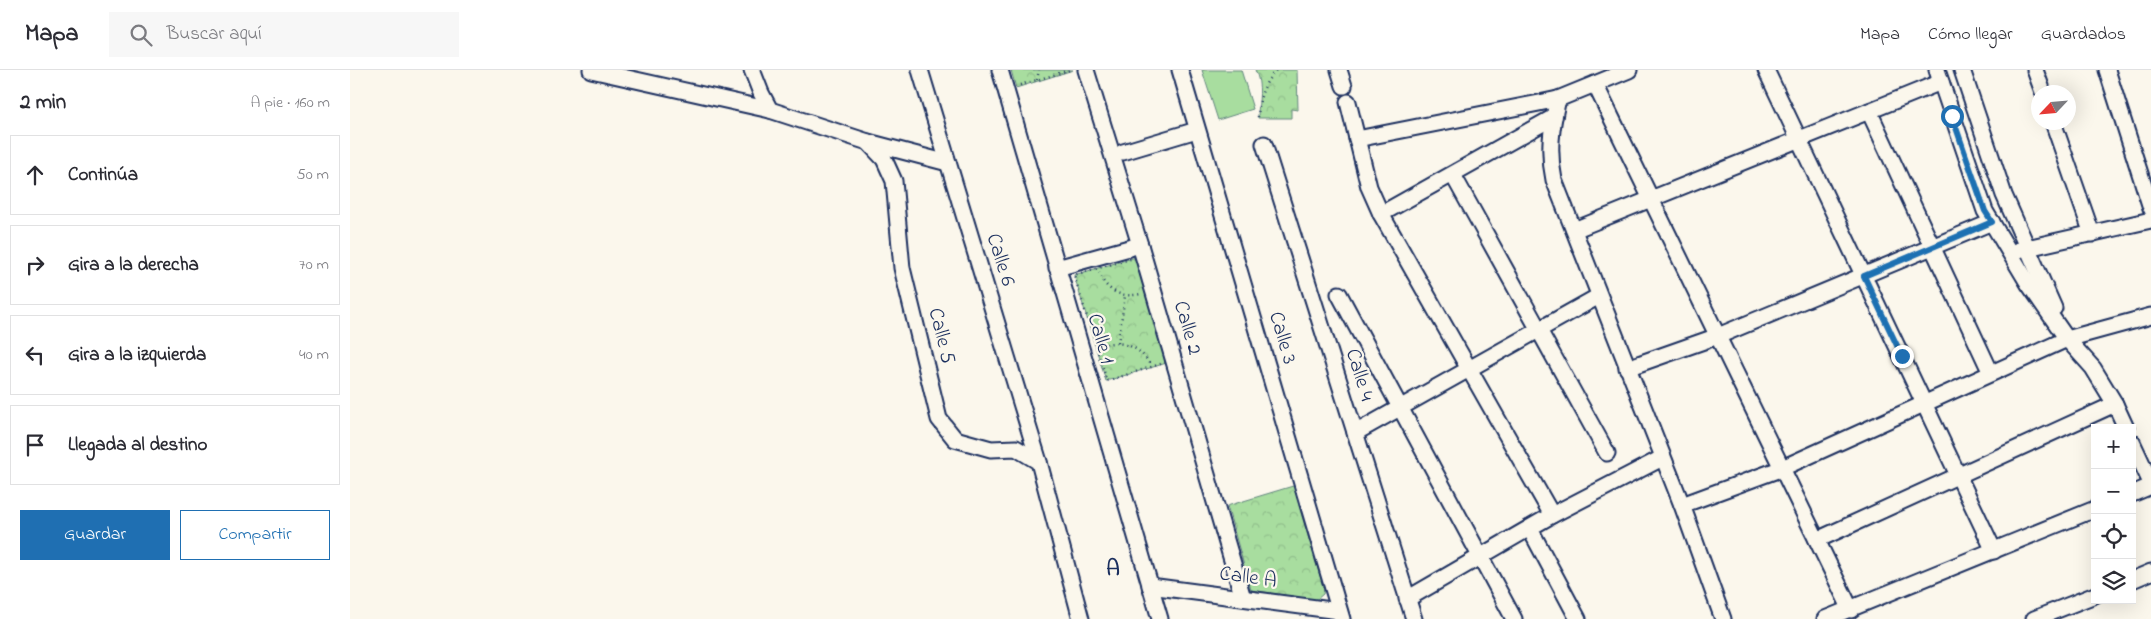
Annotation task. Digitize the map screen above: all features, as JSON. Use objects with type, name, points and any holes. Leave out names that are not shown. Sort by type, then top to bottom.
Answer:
[{"type":"street","name":"Calle 5","points":[[591,70],[770,110],[868,142],[884,159],[894,181],[902,268],[939,419],[955,439],[991,449],[1016,448],[1039,462]]},
{"type":"street","points":[[752,70],[770,110]]},
{"type":"street","name":"Calle 6","points":[[920,70],[1039,462]]},
{"type":"street","name":"Calle 1","points":[[1000,70],[1160,619]]},
{"type":"street","name":"Calle 2","points":[[1086,70],[1140,245],[1243,598]]},
{"type":"street","name":"Calle 3","points":[[1180,70],[1340,615]]},
{"type":"street","points":[[1339,70],[1344,86]]},
{"type":"street","points":[[1357,140],[1558,98],[1629,70]]},
{"type":"street","points":[[1766,70],[1994,551]]},
{"type":"street","points":[[1962,70],[2004,195],[2067,339]]},
{"type":"street","points":[[2035,70],[2040,85]]},
{"type":"street","points":[[2107,70],[2151,208]]},
{"type":"street","points":[[1574,230],[1868,111],[1939,76],[1985,211],[2028,283],[2067,339],[2092,368],[2115,404],[2124,424]]},
{"type":"street","points":[[1595,84],[1851,610]]},
{"type":"street","points":[[1558,98],[1550,139],[1550,159],[1554,180],[1682,505],[1723,619]]},
{"type":"street","points":[[1348,102],[1369,187],[1381,214],[1552,515]]},
{"type":"street","points":[[1868,111],[1992,373]]},
{"type":"street","points":[[1381,214],[1554,117]]},
{"type":"street","points":[[2056,130],[2092,234]]},
{"type":"street","points":[[1123,152],[1190,132]]},
{"type":"street","points":[[868,142],[948,163]]},
{"type":"street","name":"Calle 4","points":[[1264,144],[1414,619]]},
{"type":"street","points":[[1453,175],[1607,453]]},
{"type":"street","points":[[2010,252],[2151,220]]},
{"type":"street","points":[[1628,368],[1718,336],[1992,222]]},
{"type":"street","points":[[1057,268],[1140,245]]},
{"type":"street","points":[[1339,294],[1399,409],[1514,619]]},
{"type":"street","points":[[1356,433],[1599,296]]},
{"type":"street","points":[[1682,505],[1782,468],[2067,339],[2151,316]]},
{"type":"street","points":[[1817,540],[2115,404]]},
{"type":"street","points":[[2136,451],[2151,484],[2136,492]]},
{"type":"street","points":[[1407,599],[1481,558],[1552,515],[1662,458]]},
{"type":"street","points":[[1039,462],[1081,619]]},
{"type":"street","points":[[1825,619],[2091,511]]},
{"type":"street","points":[[1530,529],[1578,619]]},
{"type":"street","points":[[2136,578],[2151,572]]},
{"type":"street","name":"Calle A","points":[[1150,586],[1243,598],[1340,615]]},
{"type":"street","points":[[2034,619],[2091,597]]},
{"type":"path","points":[[1037,80],[1038,70]]},
{"type":"path","points":[[1017,86],[1070,70]]},
{"type":"path","points":[[1258,118],[1260,98],[1264,86],[1276,70]]},
{"type":"path","points":[[1137,258],[1170,361],[1107,380],[1074,275],[1098,268],[1137,258]]},
{"type":"path","points":[[1098,268],[1105,285],[1111,290],[1125,296],[1147,292]]},
{"type":"path","points":[[1118,343],[1125,296]]},
{"type":"path","points":[[1096,347],[1118,343],[1137,349],[1151,367]]},
{"type":"green space","points":[[1011,70],[1073,70],[1016,88]]},
{"type":"green space","points":[[1202,70],[1241,70],[1253,109],[1218,120]]},
{"type":"green space","points":[[1255,70],[1297,70],[1298,110],[1291,109],[1291,118],[1258,118],[1259,82]]},
{"type":"green space","points":[[1136,257],[1170,362],[1106,381],[1074,275]]},
{"type":"green space","points":[[1293,486],[1324,589],[1323,594],[1316,600],[1251,590],[1227,506]]},
{"type":"district","name":"A","points":[[1113,570]]},
{"type":"route","points":[[1902,356],[1864,276],[1992,222],[1985,211],[1952,116]]}]
